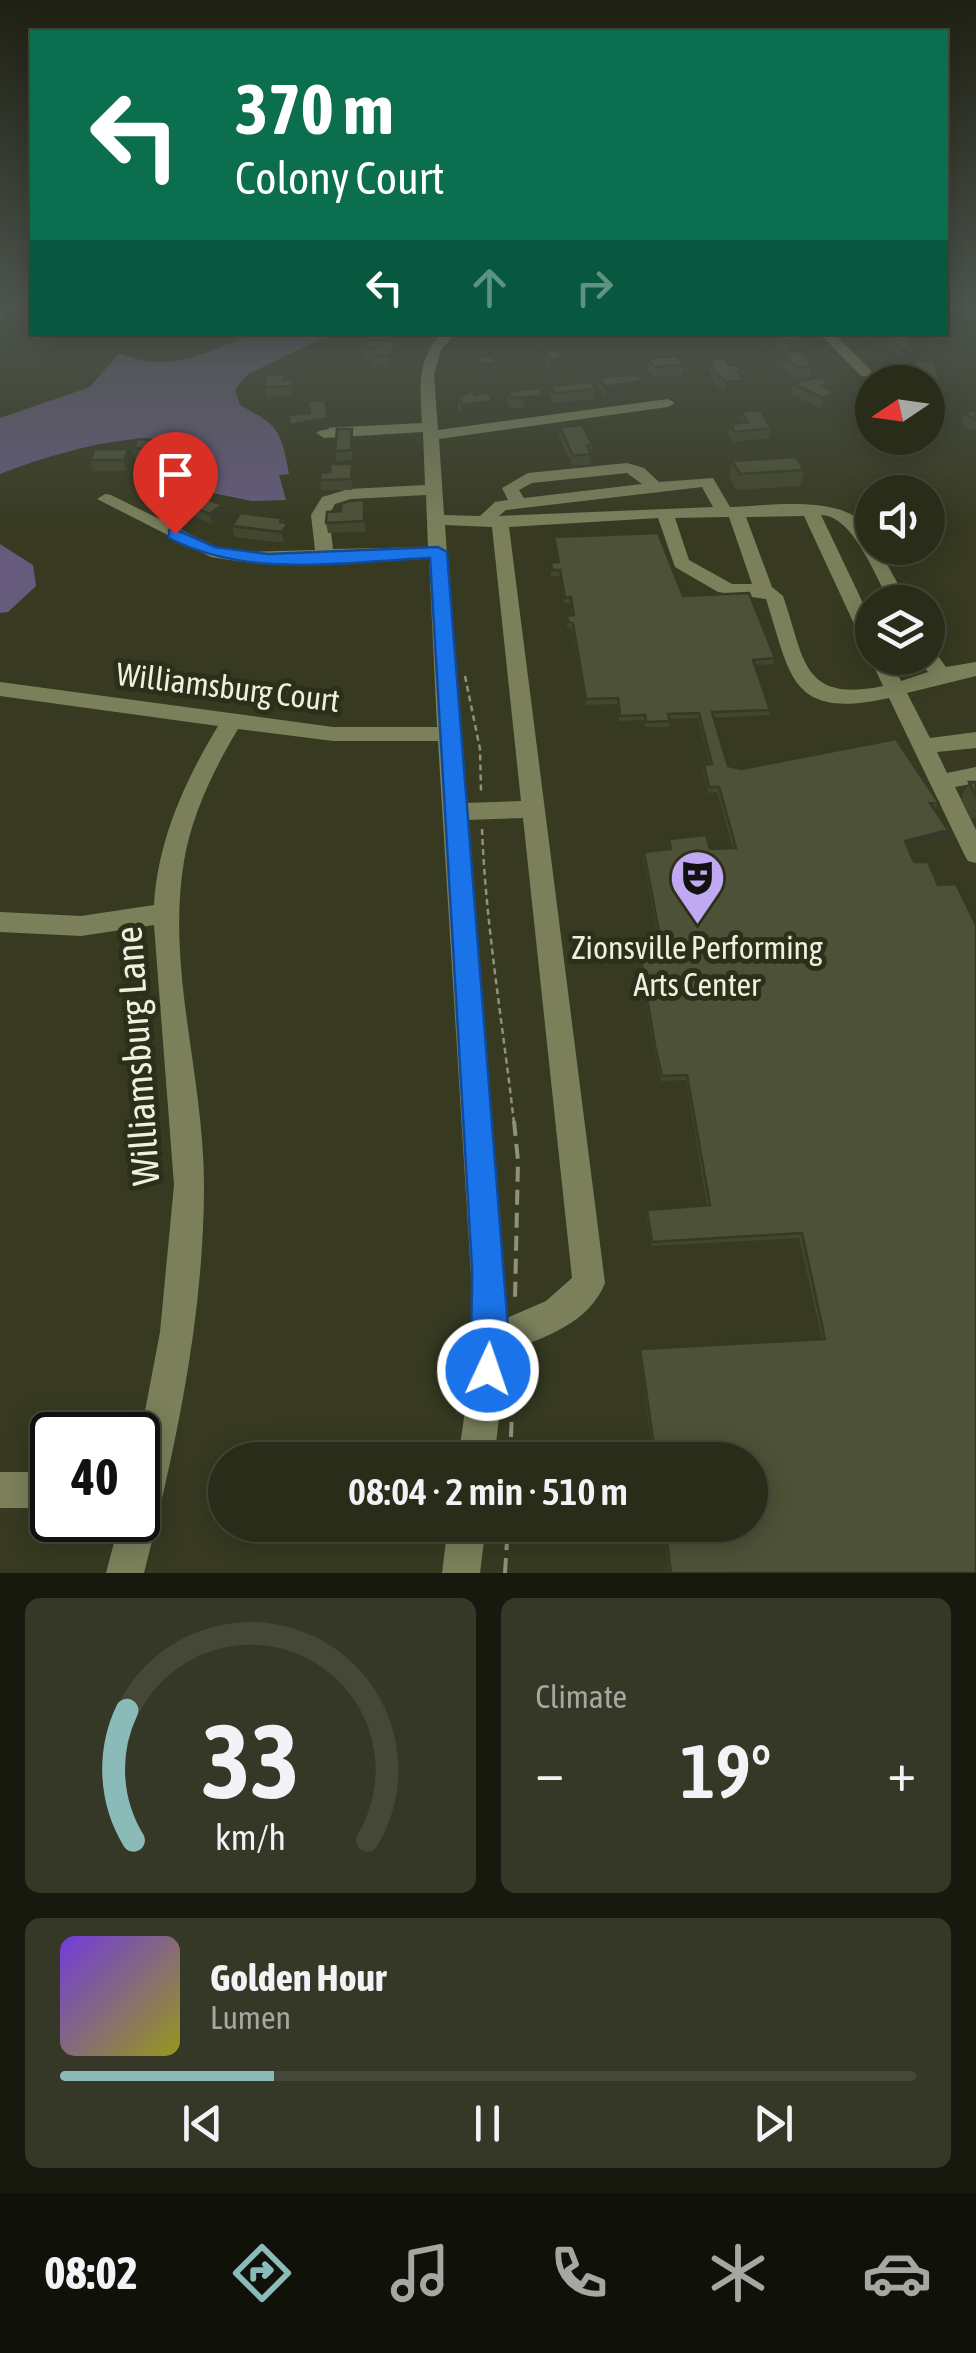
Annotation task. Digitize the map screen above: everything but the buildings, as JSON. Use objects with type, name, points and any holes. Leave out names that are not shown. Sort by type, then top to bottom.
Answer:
[{"type":"street","points":[[428,383],[454,812],[503,1336],[480,1442]]},
{"type":"street","points":[[324,434],[432,431],[668,403]]},
{"type":"street","points":[[501,515],[655,486],[707,481],[730,512],[763,588],[774,596],[802,680],[812,689],[839,697],[896,690],[941,675]]},
{"type":"street","points":[[325,557],[320,515],[328,502],[350,494],[435,490]]},
{"type":"street","points":[[105,499],[210,552],[268,560],[438,552]]},
{"type":"street","points":[[810,510],[855,606]]},
{"type":"street","points":[[436,520],[501,515],[834,510],[860,530],[890,585]]},
{"type":"street","points":[[665,513],[681,563],[699,569],[725,588],[763,588]]},
{"type":"street","points":[[501,515],[589,1283],[572,1305],[503,1336]]},
{"type":"street","points":[[945,674],[976,669]]},
{"type":"street","points":[[888,675],[976,854]]},
{"type":"street","name":"Williamsburg Court","points":[[0,689],[333,734],[448,734]]},
{"type":"street","name":"Williamsburg Lane","points":[[159,1412],[172,1348],[189,1187],[186,1087],[166,940],[172,858],[184,818],[232,721]]},
{"type":"street","points":[[924,746],[976,740]]},
{"type":"street","points":[[941,782],[976,775]]},
{"type":"street","points":[[454,812],[535,809]]},
{"type":"street","points":[[0,922],[81,926],[167,913]]},
{"type":"street","points":[[0,1490],[30,1490]]},
{"type":"street","name":"Williamsburg Lane","points":[[125,1573],[131,1542]]},
{"type":"street","points":[[461,1573],[465,1542]]},
{"type":"path","points":[[464,670],[480,750],[486,922],[496,964],[518,1161],[503,1336]]},
{"type":"path","points":[[511,1442],[513,1387]]},
{"type":"path","points":[[505,1573],[507,1542]]},
{"type":"shaded area","points":[[93,383],[240,383],[235,390],[240,405],[271,424],[280,438],[289,474],[279,475],[286,500],[252,501],[208,492],[202,469],[190,450],[176,442],[158,439],[87,447],[0,474],[0,418]]},
{"type":"shaded area","points":[[0,544],[33,565],[36,586],[8,612],[0,613]]},
{"type":"place","name":"Zionsville Performing Arts Center","points":[[697,927]]},
{"type":"route","points":[[175,534],[210,552],[268,560],[438,552],[488,1268],[492,1340],[488,1370]]}]
